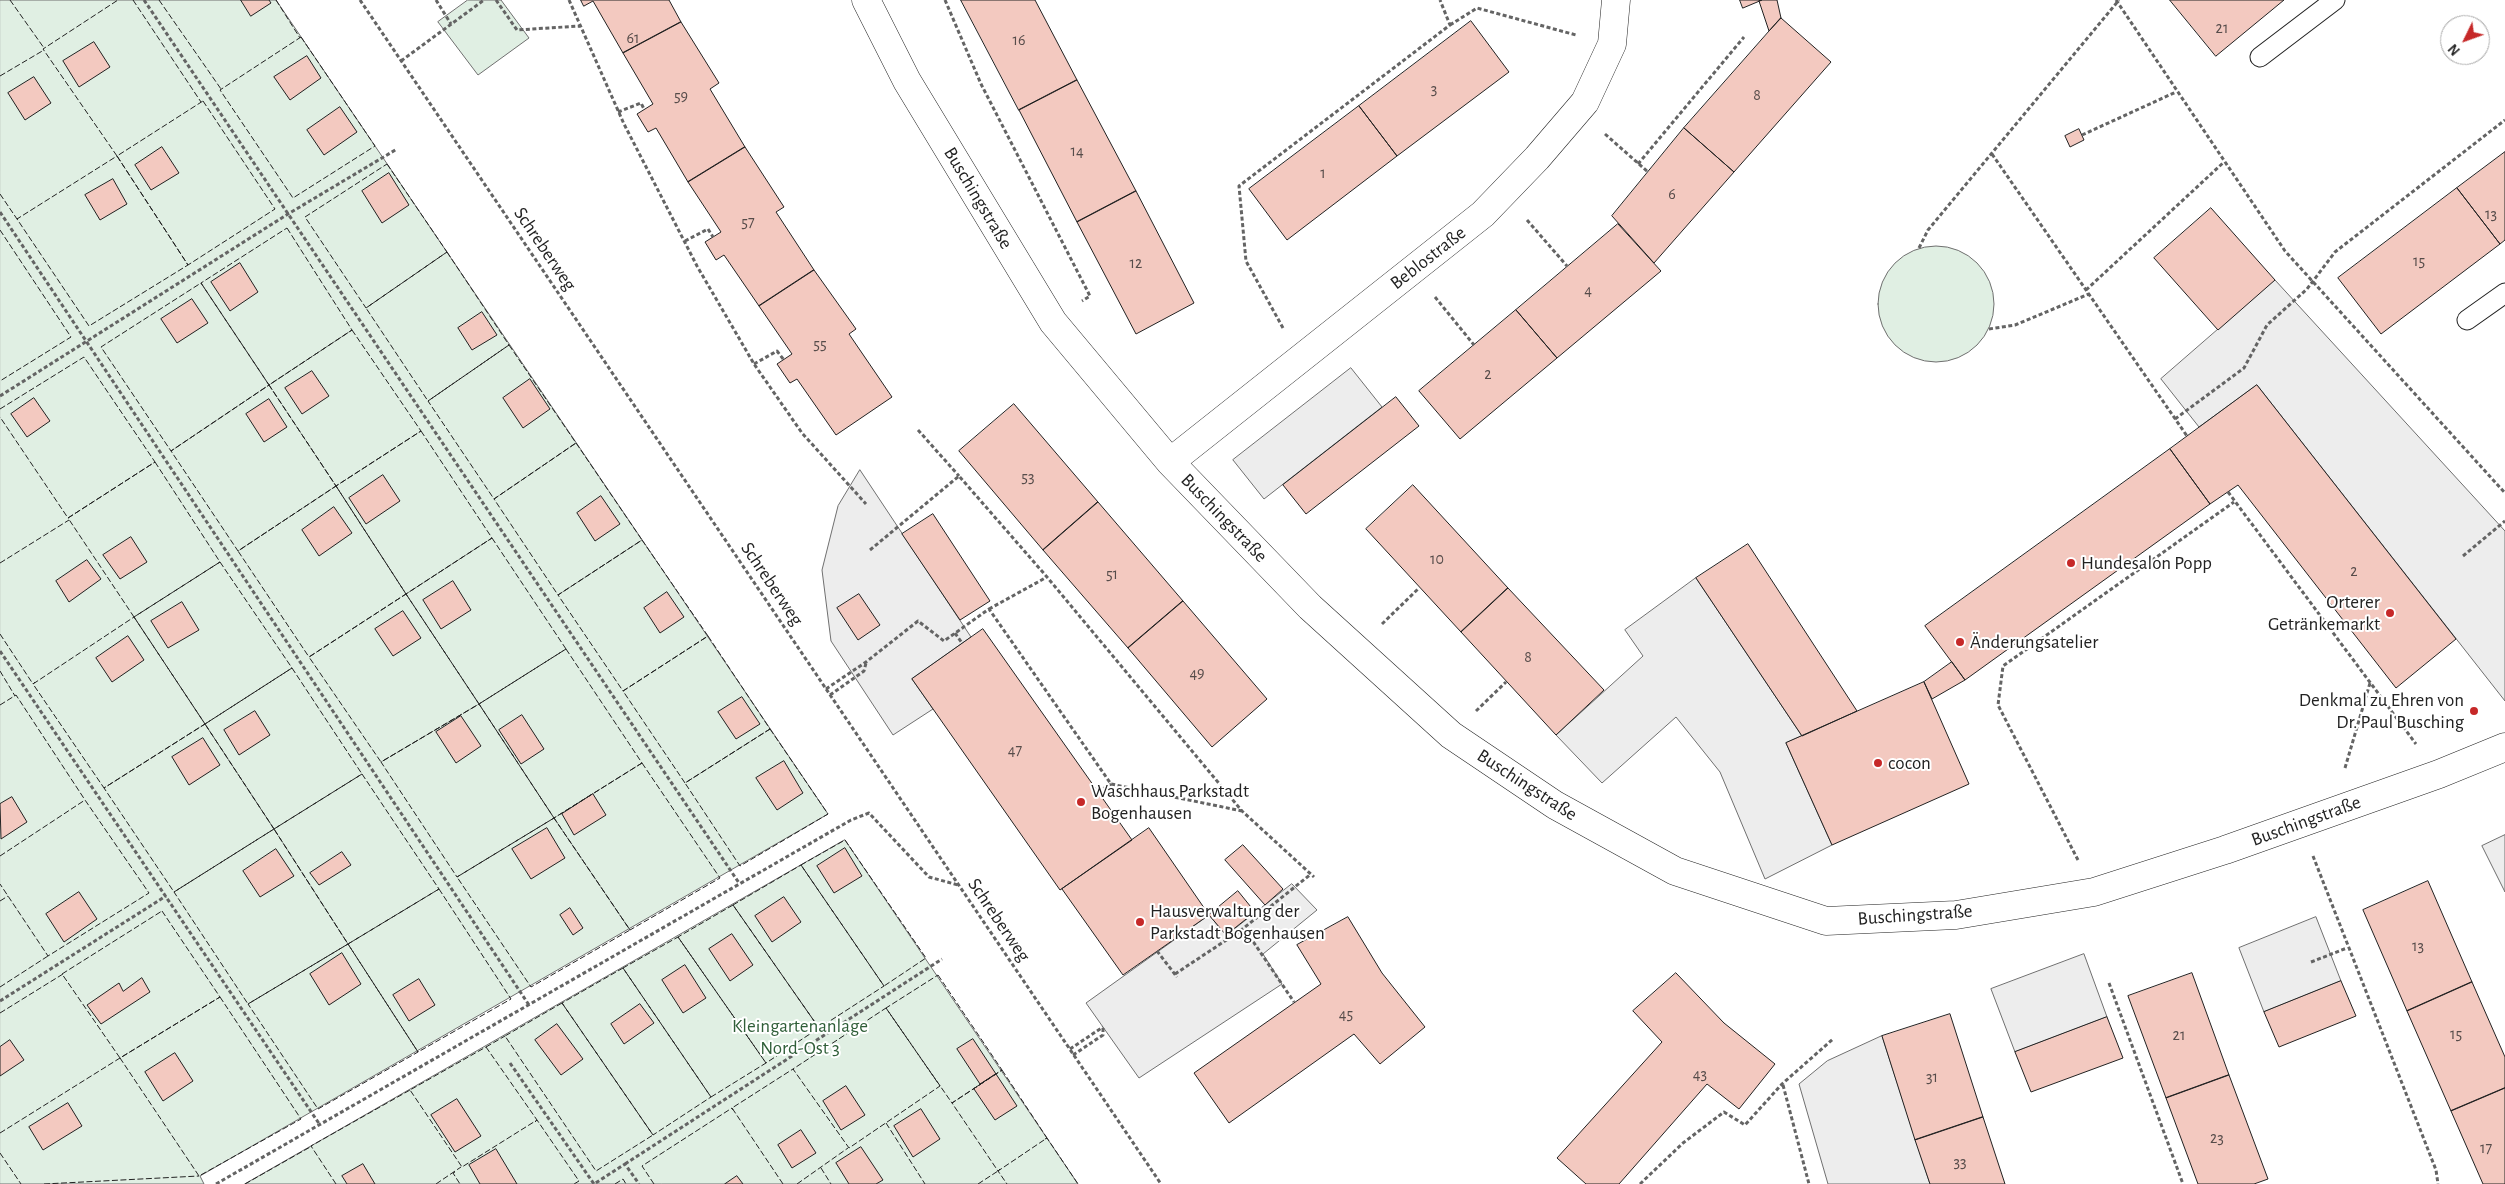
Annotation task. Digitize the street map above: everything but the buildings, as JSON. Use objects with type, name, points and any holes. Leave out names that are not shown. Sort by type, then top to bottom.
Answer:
[{"type":"street","name":"Buschingstraße","points":[[866,0],[907,81],[1054,322],[1170,462],[1310,607],[1451,735],[1555,805],[1675,872],[1826,922],[1956,915],[2094,892],[2301,823],[2439,774],[2505,746]]},
{"type":"street","name":"Beblostraße","points":[[1170,462],[1483,214],[1537,158],[1585,102],[1612,44],[1616,0]]},
{"type":"lane","points":[[2260,57],[2335,0]]},
{"type":"lane","points":[[2467,320],[2505,293]]},
{"type":"path","points":[[144,0],[739,884]]},
{"type":"path","name":"Schreberweg","points":[[360,0],[1161,1184]]},
{"type":"path","points":[[436,0],[451,24]]},
{"type":"path","points":[[401,61],[484,0]]},
{"type":"path","points":[[496,0],[517,30],[580,26]]},
{"type":"path","points":[[569,0],[618,112],[685,241],[754,364],[802,433],[866,504]]},
{"type":"path","points":[[945,0],[981,84],[1090,296],[1054,322]]},
{"type":"path","points":[[1440,0],[1450,25]]},
{"type":"path","points":[[1919,248],[1928,230],[2117,1],[2176,92],[2285,251],[2505,493]]},
{"type":"path","points":[[1272,309],[1246,261],[1239,186],[1450,25],[1477,8],[1612,44]]},
{"type":"path","points":[[1638,164],[1744,37]]},
{"type":"path","points":[[2082,135],[2176,92]]},
{"type":"path","points":[[618,112],[640,103],[644,109]]},
{"type":"path","points":[[2175,419],[2244,368],[2267,325],[2312,282],[2335,252],[2505,120]]},
{"type":"path","points":[[1599,128],[1648,172]]},
{"type":"path","points":[[0,396],[288,214],[397,149]]},
{"type":"path","points":[[1992,154],[2187,436]]},
{"type":"path","points":[[1989,329],[2015,325],[2088,292],[2224,162]]},
{"type":"path","points":[[0,212],[529,1005]]},
{"type":"path","points":[[1524,216],[1567,266]]},
{"type":"path","points":[[685,241],[708,229],[713,237]]},
{"type":"path","points":[[1433,295],[1474,345]]},
{"type":"path","points":[[754,364],[777,351],[784,360]]},
{"type":"path","points":[[918,430],[1047,577],[1242,811],[1312,875],[1240,931],[1176,976],[1158,951]]},
{"type":"path","points":[[870,550],[959,476]]},
{"type":"path","points":[[2228,492],[2439,774]]},
{"type":"path","points":[[2094,892],[1998,705],[2003,666],[2234,502]]},
{"type":"path","points":[[2463,556],[2505,521]]},
{"type":"path","points":[[826,689],[866,662],[918,621],[944,641],[989,609],[1047,577]]},
{"type":"path","points":[[1355,648],[1419,588]]},
{"type":"path","points":[[989,609],[1110,784],[1242,811]]},
{"type":"path","points":[[955,633],[962,643]]},
{"type":"path","points":[[0,651],[320,1126]]},
{"type":"path","points":[[830,695],[864,671],[866,662]]},
{"type":"path","points":[[2332,812],[2371,683]]},
{"type":"path","points":[[1098,792],[1110,784]]},
{"type":"path","points":[[216,1184],[851,820],[869,813],[929,877],[958,885]]},
{"type":"path","points":[[2301,823],[2347,948],[2436,1170],[2438,1184]]},
{"type":"path","points":[[0,1000],[166,896]]},
{"type":"path","points":[[1246,931],[1294,1002]]},
{"type":"path","points":[[2311,962],[2347,948]]},
{"type":"path","points":[[510,1063],[594,1184],[942,959]]},
{"type":"path","points":[[2109,983],[2182,1184]]},
{"type":"path","points":[[1070,1050],[1103,1027],[1103,1035],[1073,1055]]},
{"type":"path","points":[[1640,1184],[1683,1143],[1724,1112],[1745,1125],[1782,1084],[1833,1039]]},
{"type":"path","points":[[1782,1084],[1809,1184]]},
{"type":"path","points":[[625,1164],[639,1184]]},
{"type":"green space","points":[[0,0],[276,0],[828,814],[200,1176],[204,1184],[0,1184]]},
{"type":"green space","points":[[468,0],[501,0],[529,38],[478,75],[438,22]]},
{"type":"green space","points":[[1936,246],[1958,251],[1977,263],[1989,282],[1994,304],[1989,326],[1977,345],[1958,357],[1936,362],[1914,357],[1895,345],[1883,326],[1878,304],[1883,282],[1895,263],[1914,251]]},
{"type":"green space","name":"Kleingartenanlage Nord-Ost 3","points":[[845,840],[1078,1184],[245,1184]]},
{"type":"shaded area","points":[[2275,280],[2505,531],[2505,701],[2257,385],[2199,427],[2161,379]]},
{"type":"shaded area","points":[[1351,368],[1382,407],[1264,499],[1233,460]]},
{"type":"shaded area","points":[[860,470],[971,637],[912,679],[933,709],[893,735],[831,641],[822,570],[838,506]]},
{"type":"shaded area","points":[[1696,578],[1802,736],[1786,743],[1832,845],[1765,879],[1720,772],[1676,717],[1602,783],[1556,735],[1643,656],[1625,630]]},
{"type":"shaded area","points":[[2505,835],[2505,892],[2482,846]]},
{"type":"shaded area","points":[[1292,884],[1317,910],[1263,954],[1282,984],[1139,1078],[1086,1003],[1209,915],[1226,935]]},
{"type":"shaded area","points":[[2316,917],[2341,981],[2264,1012],[2239,948]]},
{"type":"shaded area","points":[[2084,954],[2107,1017],[2015,1052],[1991,989]]},
{"type":"shaded area","points":[[1882,1036],[1930,1184],[1828,1184],[1799,1084],[1827,1061]]},
{"type":"fence","points":[[10,0],[44,48]]},
{"type":"fence","points":[[117,156],[43,49],[118,0]]},
{"type":"fence","points":[[133,0],[201,102]]},
{"type":"fence","points":[[159,0],[221,89]]},
{"type":"fence","points":[[276,0],[300,38]]},
{"type":"fence","points":[[301,37],[375,146],[293,198],[220,90],[301,37]]},
{"type":"fence","points":[[0,76],[44,50]]},
{"type":"fence","points":[[203,101],[275,209],[188,265],[117,156],[203,101]]},
{"type":"fence","points":[[117,156],[188,265],[89,326],[17,219],[117,156]]},
{"type":"fence","points":[[387,164],[447,252],[366,308],[305,217],[387,164]]},
{"type":"fence","points":[[0,194],[17,219],[19,218]]},
{"type":"fence","points":[[287,228],[352,330],[269,385],[201,283],[287,228]]},
{"type":"fence","points":[[0,230],[71,337],[0,381]]},
{"type":"fence","points":[[447,252],[509,345],[428,401],[366,308],[447,252]]},
{"type":"fence","points":[[201,283],[269,385],[171,451],[101,347],[201,283]]},
{"type":"fence","points":[[352,330],[421,431],[336,486],[269,385],[352,330]]},
{"type":"fence","points":[[509,345],[576,443],[494,499],[428,401],[509,345]]},
{"type":"fence","points":[[0,409],[84,357],[155,462],[68,518],[0,417]]},
{"type":"fence","points":[[269,385],[336,486],[238,551],[171,451],[269,385]]},
{"type":"fence","points":[[421,431],[492,538],[406,594],[336,486],[421,431]]},
{"type":"fence","points":[[576,443],[642,540],[558,595],[494,499],[576,443]]},
{"type":"fence","points":[[155,462],[220,562],[134,617],[68,518],[155,462]]},
{"type":"fence","points":[[336,486],[406,594],[309,657],[238,551],[336,486]]},
{"type":"fence","points":[[0,563],[69,520]]},
{"type":"fence","points":[[492,538],[566,649],[479,704],[406,594],[492,538]]},
{"type":"fence","points":[[642,540],[708,636],[623,691],[558,595],[642,540]]},
{"type":"fence","points":[[220,562],[292,668],[205,724],[134,617],[220,562]]},
{"type":"fence","points":[[406,594],[479,704],[381,762],[309,657],[406,594]]},
{"type":"fence","points":[[134,617],[205,724],[104,788],[33,684],[134,617]]},
{"type":"fence","points":[[0,634],[33,684],[35,682]]},
{"type":"fence","points":[[708,636],[770,729],[685,783],[623,691],[708,636]]},
{"type":"fence","points":[[566,649],[642,763],[554,818],[479,704],[566,649]]},
{"type":"fence","points":[[292,668],[362,774],[274,829],[205,724],[292,668]]},
{"type":"fence","points":[[0,671],[15,696]]},
{"type":"fence","points":[[0,705],[16,695],[85,800]]},
{"type":"fence","points":[[479,704],[554,818],[457,877],[381,762],[479,704]]},
{"type":"fence","points":[[205,724],[274,829],[174,892],[104,788],[205,724]]},
{"type":"fence","points":[[770,729],[828,814],[740,866],[685,783],[770,729]]},
{"type":"fence","points":[[642,763],[720,878],[630,930],[554,818],[642,763]]},
{"type":"fence","points":[[362,774],[439,889],[348,944],[274,829],[362,774]]},
{"type":"fence","points":[[0,856],[85,800],[149,893],[48,956],[0,884]]},
{"type":"fence","points":[[554,818],[630,930],[531,987],[457,877],[554,818]]},
{"type":"fence","points":[[274,829],[348,944],[248,1004],[174,892],[274,829]]},
{"type":"fence","points":[[845,840],[926,958],[884,986],[801,865],[845,840]]},
{"type":"fence","points":[[801,865],[884,986],[819,1028],[733,905],[801,865]]},
{"type":"fence","points":[[439,889],[511,999],[418,1052],[348,944],[439,889]]},
{"type":"fence","points":[[0,901],[8,896]]},
{"type":"fence","points":[[733,905],[819,1028],[766,1063],[678,937],[733,905]]},
{"type":"fence","points":[[162,911],[220,997],[120,1058],[62,974],[162,911]]},
{"type":"fence","points":[[678,937],[766,1063],[711,1097],[623,968],[678,937]]},
{"type":"fence","points":[[348,944],[418,1052],[318,1109],[248,1004],[348,944]]},
{"type":"fence","points":[[0,987],[48,956],[47,954]]},
{"type":"fence","points":[[623,968],[711,1097],[653,1135],[562,1003],[623,968]]},
{"type":"fence","points":[[0,1013],[63,974]]},
{"type":"fence","points":[[938,975],[1002,1070],[952,1103],[886,1008],[938,975]]},
{"type":"fence","points":[[220,997],[301,1119],[199,1176],[120,1058],[220,997]]},
{"type":"fence","points":[[562,1003],[653,1135],[596,1171],[505,1036],[562,1003]]},
{"type":"fence","points":[[886,1008],[940,1086],[849,1148],[793,1069],[886,1008]]},
{"type":"fence","points":[[486,1047],[505,1036]]},
{"type":"fence","points":[[486,1047],[537,1120],[462,1167],[410,1090],[486,1047]]},
{"type":"fence","points":[[0,1133],[120,1058],[121,1060]]},
{"type":"fence","points":[[783,1184],[732,1108],[794,1070]]},
{"type":"fence","points":[[1002,1070],[1047,1138],[998,1171],[952,1103],[1002,1070]]},
{"type":"fence","points":[[336,1184],[311,1146],[410,1090]]},
{"type":"fence","points":[[654,1184],[642,1166],[732,1108],[733,1110]]},
{"type":"fence","points":[[535,1122],[537,1120],[579,1181],[574,1184]]},
{"type":"fence","points":[[886,1123],[925,1184]]},
{"type":"fence","points":[[1045,1139],[1047,1138],[1078,1184]]},
{"type":"fence","points":[[245,1184],[312,1146]]},
{"type":"fence","points":[[797,1184],[848,1148]]},
{"type":"fence","points":[[0,1153],[21,1184]]},
{"type":"fence","points":[[436,1184],[461,1167]]},
{"type":"fence","points":[[821,1168],[831,1184]]},
{"type":"fence","points":[[1000,1169],[998,1171],[1007,1184]]},
{"type":"fence","points":[[978,1184],[998,1171]]},
{"type":"fence","points":[[455,1172],[453,1173],[460,1184]]},
{"type":"fence","points":[[44,1184],[199,1176]]},
{"type":"fence","points":[[615,1184],[623,1179],[626,1184]]},
{"type":"place","name":"Hundesalon Popp","points":[[2071,563]]},
{"type":"place","name":"Orterer Getränkemarkt","points":[[2390,613]]},
{"type":"place","name":"Änderungsatelier","points":[[1960,642]]},
{"type":"place","name":"Denkmal zu Ehren von Dr. Paul Busching","points":[[2474,711]]},
{"type":"place","name":"cocon","points":[[1878,763]]},
{"type":"place","name":"Waschhaus Parkstadt Bogenhausen","points":[[1081,802]]},
{"type":"place","name":"Hausverwaltung der Parkstadt Bogenhausen","points":[[1140,922]]}]
